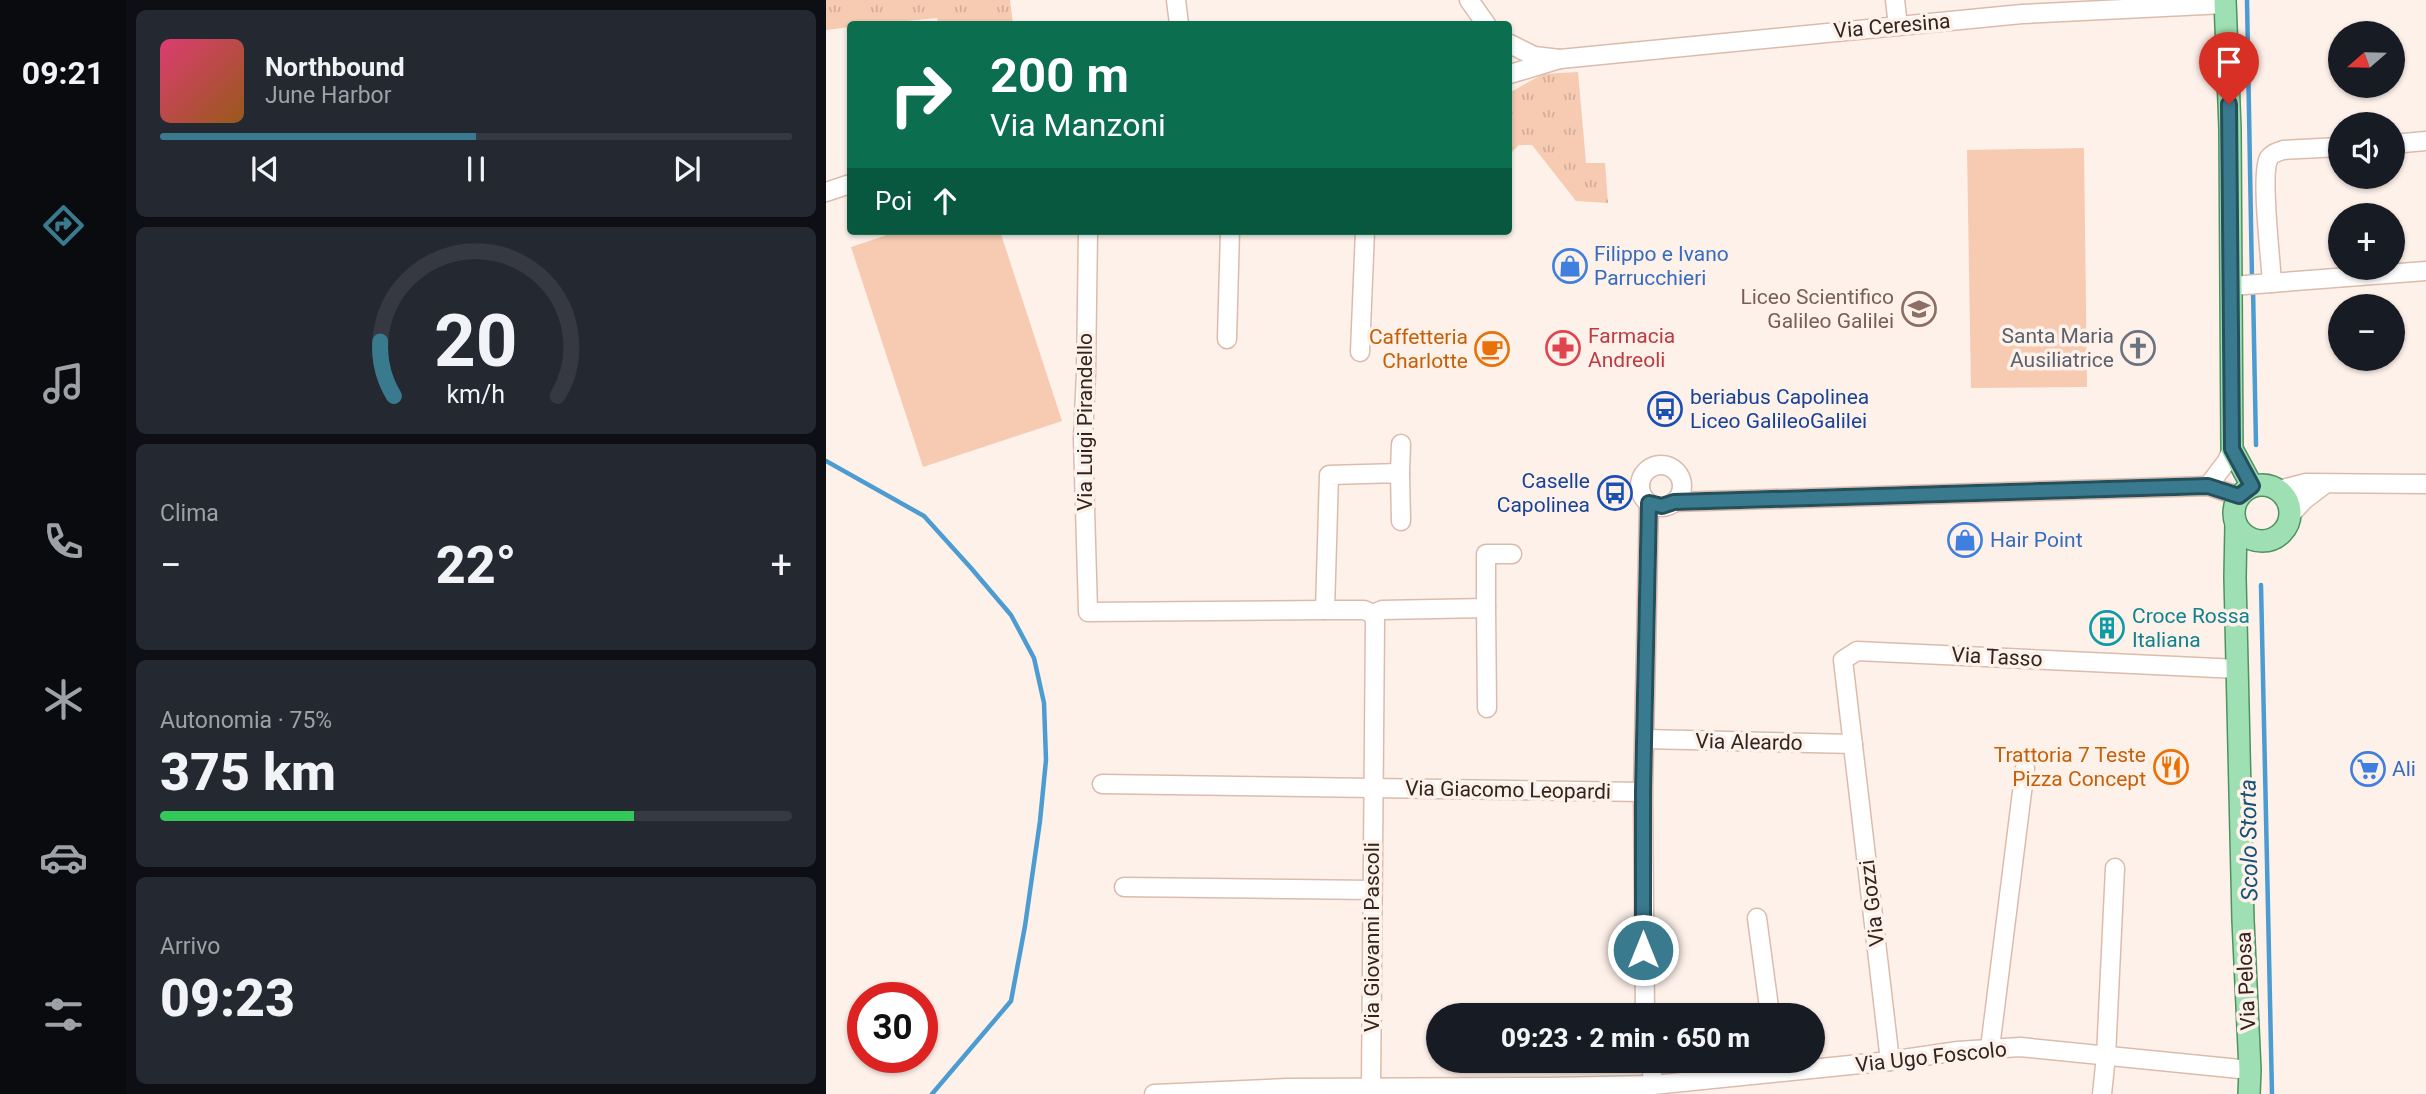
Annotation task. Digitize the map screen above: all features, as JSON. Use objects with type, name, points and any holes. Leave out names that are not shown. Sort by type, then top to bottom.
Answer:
[{"type":"main road","points":[[2225,2],[2252,285],[2232,449],[2246,491]]},
{"type":"main road","points":[[2271,486],[2279,490],[2289,506],[2290,515],[2284,530],[2271,540],[2247,537],[2236,524],[2234,505],[2246,491],[2271,486]]},
{"type":"main road","name":"Via Pelosa","points":[[2236,524],[2235,573],[2249,1094]]},
{"type":"main road","points":[[2235,573],[2263,541]]},
{"type":"street","points":[[1176,0],[1179,21]]},
{"type":"street","points":[[1467,0],[1469,21]]},
{"type":"street","points":[[1467,0],[1484,21]]},
{"type":"street","points":[[1895,0],[1898,26]]},
{"type":"street","name":"Via Ceresina","points":[[1512,74],[1560,59],[1898,26],[2021,7],[2225,2]]},
{"type":"street","name":"Via Ceresina","points":[[1512,45],[1534,56],[1560,59]]},
{"type":"street","name":"Via Ceresina","points":[[1512,50],[1516,59],[1512,68]]},
{"type":"street","points":[[2405,143],[2426,141]]},
{"type":"street","points":[[2328,148],[2283,150],[2269,158],[2252,285],[2426,271]]},
{"type":"street","points":[[826,192],[847,185]]},
{"type":"street","name":"Via Luigi Pirandello","points":[[1088,235],[1083,438],[1088,612],[1325,610]]},
{"type":"street","points":[[1227,339],[1230,235]]},
{"type":"street","points":[[1360,352],[1365,235]]},
{"type":"street","points":[[1401,444],[1401,521]]},
{"type":"street","points":[[2208,486],[2227,461],[2232,449]]},
{"type":"street","points":[[1645,1003],[1643,792],[1649,503],[1641,492],[1644,473],[1656,466],[1669,467],[1700,501]]},
{"type":"street","points":[[1400,474],[1329,475],[1325,610],[1364,610],[1373,614],[1382,610],[1486,608]]},
{"type":"street","points":[[1674,502],[1681,492],[1681,480]]},
{"type":"street","points":[[2279,490],[2306,483],[2426,484]]},
{"type":"street","points":[[2290,515],[2304,500],[2326,484]]},
{"type":"street","points":[[1649,503],[1662,506],[1674,502],[1700,501],[2208,486],[2246,491]]},
{"type":"street","points":[[1487,708],[1486,554],[1512,554]]},
{"type":"street","name":"Via Giovanni Pascoli","points":[[1371,1087],[1373,614]]},
{"type":"street","name":"Via Tasso","points":[[1853,744],[1843,660],[1857,651],[2238,669]]},
{"type":"street","name":"Via Aleardo","points":[[1645,739],[1853,744]]},
{"type":"street","name":"Via Gozzi","points":[[1853,744],[1890,1061]]},
{"type":"street","points":[[1990,1048],[2025,768]]},
{"type":"street","points":[[1102,784],[1373,787]]},
{"type":"street","name":"Via Giacomo Leopardi","points":[[1373,787],[1643,792]]},
{"type":"street","points":[[2102,1094],[2115,868]]},
{"type":"street","points":[[1124,887],[1372,890]]},
{"type":"street","points":[[1757,918],[1768,1003]]},
{"type":"street","name":"Via Ugo Foscolo","points":[[1825,1064],[1890,1061],[1990,1048],[2020,1047],[2250,1070]]},
{"type":"street","points":[[1652,1073],[1653,1085]]},
{"type":"street","name":"Via Ugo Foscolo","points":[[1154,1094],[1371,1087],[1653,1085],[1732,1073]]},
{"type":"green space","points":[[826,0],[1010,0],[1013,21],[938,21],[937,18],[847,21],[847,27],[826,30]]},
{"type":"green space","points":[[1578,72],[1586,163],[1605,163],[1608,203],[1576,201],[1532,145],[1519,145],[1512,152],[1512,91],[1543,74]]},
{"type":"green space","points":[[2084,148],[2087,387],[1971,388],[1967,150]]},
{"type":"green space","points":[[887,235],[1001,235],[1062,421],[923,467],[851,247]]},
{"type":"waterway","name":"Scolo Storta","points":[[2247,0],[2252,279]]},
{"type":"waterway","name":"Scolo Storta","points":[[2253,288],[2256,445]]},
{"type":"waterway","points":[[826,461],[924,516],[971,568],[1011,615],[1034,658],[1044,703],[1046,760],[1040,821],[1011,1001],[932,1094]]},
{"type":"waterway","name":"Scolo Storta","points":[[2261,585],[2272,1094]]},
{"type":"place","name":"Filippo e Ivano Parrucchieri","points":[[1570,266]]},
{"type":"place","name":"Liceo Scientifico Galileo Galilei","points":[[1919,309]]},
{"type":"place","name":"Farmacia Andreoli","points":[[1563,348]]},
{"type":"place","name":"Santa Maria Ausiliatrice","points":[[2138,348]]},
{"type":"place","name":"Caffetteria Charlotte","points":[[1492,349]]},
{"type":"place","name":"beriabus Capolinea Liceo GalileoGalilei","points":[[1665,409]]},
{"type":"place","name":"Caselle Capolinea","points":[[1615,493]]},
{"type":"place","name":"Hair Point","points":[[1965,540]]},
{"type":"place","name":"Croce Rossa Italiana","points":[[2107,628]]},
{"type":"place","name":"Trattoria 7 Teste Pizza Concept","points":[[2171,767]]},
{"type":"place","name":"Ali","points":[[2368,769]]},
{"type":"route","points":[[1643,950],[1643,792],[1649,503],[1662,506],[1674,502],[2208,486],[2239,496],[2252,486],[2232,449],[2229,104]]}]
